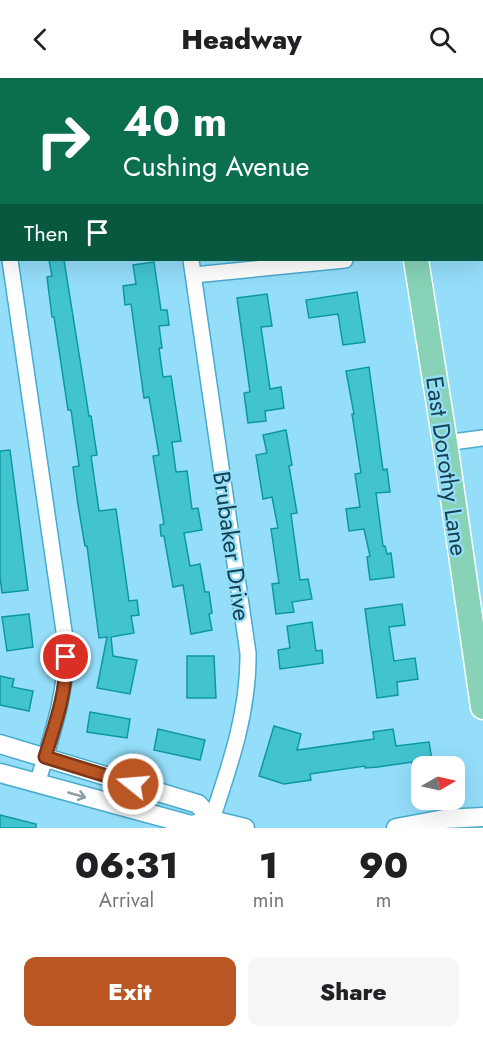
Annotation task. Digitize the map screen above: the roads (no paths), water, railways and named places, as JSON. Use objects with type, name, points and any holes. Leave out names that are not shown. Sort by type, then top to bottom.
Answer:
[{"type":"main road","name":"East Dorothy Lane","points":[[416,261],[477,631],[483,707]]},
{"type":"street","points":[[10,261],[66,645],[67,670],[63,694],[37,784]]},
{"type":"street","name":"Brubaker Drive","points":[[191,261],[248,653],[242,723],[211,824]]},
{"type":"street","points":[[194,275],[335,261]]},
{"type":"street","points":[[445,442],[483,438]]},
{"type":"street","points":[[0,744],[198,804],[211,824]]},
{"type":"street","points":[[0,773],[191,825],[211,824],[245,828]]},
{"type":"street","points":[[396,828],[444,819],[483,817]]}]
